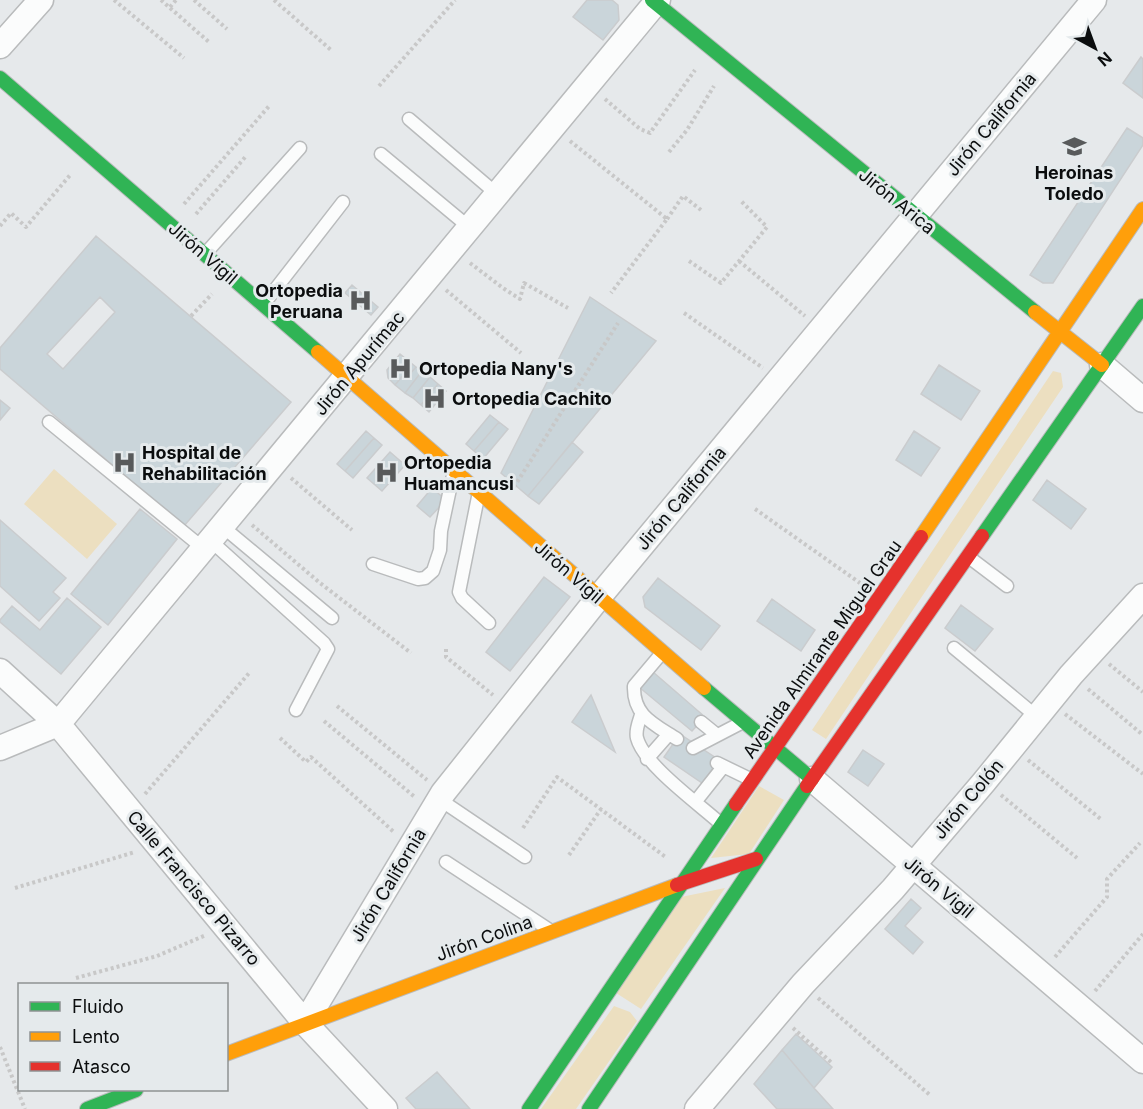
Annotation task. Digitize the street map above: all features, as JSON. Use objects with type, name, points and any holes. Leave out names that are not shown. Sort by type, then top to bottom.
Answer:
[{"type":"main road","name":"Jirón Arica","points":[[655,1],[915,216],[1102,365]]},
{"type":"main road","name":"Jirón Vigil","points":[[0,78],[662,653],[812,779]]},
{"type":"main road","name":"Avenida Almirante Miguel Grau","points":[[529,1109],[1143,209]]},
{"type":"main road","points":[[588,1109],[756,859],[1143,306]]},
{"type":"main road","name":"Jirón Colina","points":[[228,1053],[597,915],[686,878],[756,859]]},
{"type":"main road","points":[[597,915],[613,926]]},
{"type":"main road","points":[[624,941],[629,960]]},
{"type":"main road","points":[[598,1005],[612,1002],[620,1004]]},
{"type":"main road","points":[[638,1015],[643,1029]]},
{"type":"main road","points":[[87,1109],[131,1091]]},
{"type":"street","points":[[0,46],[41,0]]},
{"type":"street","name":"Jirón California","points":[[305,1023],[438,801],[599,597],[1094,0]]},
{"type":"street","name":"Jirón Apurímac","points":[[58,724],[347,378],[655,1]]},
{"type":"street","name":"Jirón Arica","points":[[1102,365],[1143,400]]},
{"type":"street","name":"Jirón Colón","points":[[697,1109],[803,984],[894,889],[1071,675],[1143,596]]},
{"type":"street","name":"Calle Francisco Pizarro","points":[[0,671],[58,724],[305,1023],[385,1109]]},
{"type":"street","points":[[0,748],[58,724]]},
{"type":"street","name":"Jirón Vigil","points":[[812,779],[1143,1061]]},
{"type":"lane","points":[[409,119],[498,195]]},
{"type":"lane","points":[[204,255],[300,148]]},
{"type":"lane","points":[[381,154],[470,228]]},
{"type":"lane","points":[[262,305],[343,202]]},
{"type":"lane","points":[[49,422],[218,532],[332,618]]},
{"type":"lane","points":[[373,564],[418,579],[425,578],[433,571],[440,550],[441,531],[454,470]]},
{"type":"lane","points":[[479,493],[459,592],[462,598],[489,623]]},
{"type":"lane","points":[[218,532],[324,643],[328,650],[296,710]]},
{"type":"lane","points":[[969,557],[1006,586]]},
{"type":"lane","points":[[954,648],[1043,709]]},
{"type":"lane","points":[[647,759],[673,736],[641,715],[634,699],[634,686],[646,676],[662,653]]},
{"type":"lane","points":[[641,715],[637,727],[637,738],[647,759],[722,824]]},
{"type":"lane","points":[[701,722],[717,735]]},
{"type":"lane","points":[[693,748],[742,722]]},
{"type":"lane","points":[[696,801],[720,765],[753,780]]},
{"type":"lane","points":[[438,801],[525,856]]},
{"type":"lane","points":[[446,862],[552,932]]},
{"type":"path","points":[[114,0],[184,58]]},
{"type":"path","points":[[161,0],[210,43]]},
{"type":"path","points":[[170,7],[176,0]]},
{"type":"path","points":[[194,0],[227,29]]},
{"type":"path","points":[[274,0],[331,50]]},
{"type":"path","points":[[379,86],[455,0]]},
{"type":"path","points":[[588,85],[640,129],[650,133],[711,48]]},
{"type":"path","points":[[669,152],[687,130],[729,63]]},
{"type":"path","points":[[168,223],[270,105]]},
{"type":"path","points":[[553,128],[667,219]]},
{"type":"path","points":[[0,226],[11,213],[26,227],[88,154]]},
{"type":"path","points":[[179,233],[247,155]]},
{"type":"path","points":[[611,293],[684,196],[701,210]]},
{"type":"path","points":[[689,261],[721,283],[767,227],[740,200]]},
{"type":"path","points":[[452,250],[520,298],[524,283],[568,308]]},
{"type":"path","points":[[739,261],[821,329]]},
{"type":"path","points":[[430,276],[521,354]]},
{"type":"path","points":[[684,314],[780,379]]},
{"type":"path","points":[[500,510],[618,323]]},
{"type":"path","points":[[274,465],[352,530]]},
{"type":"path","points":[[755,509],[880,597]]},
{"type":"path","points":[[218,532],[321,583],[411,653]]},
{"type":"path","points":[[446,649],[446,657],[510,709]]},
{"type":"path","points":[[1093,651],[1143,692]]},
{"type":"path","points":[[130,811],[250,672]]},
{"type":"path","points":[[1071,675],[1143,735]]},
{"type":"path","points":[[337,706],[438,801]]},
{"type":"path","points":[[1043,709],[1143,774]]},
{"type":"path","points":[[324,721],[438,801]]},
{"type":"path","points":[[280,738],[306,762],[311,758],[410,847]]},
{"type":"path","points":[[1012,747],[1102,820]]},
{"type":"path","points":[[523,828],[557,777],[686,878]]},
{"type":"path","points":[[984,782],[1077,858]]},
{"type":"path","points":[[569,855],[600,809]]},
{"type":"path","points":[[1041,973],[1107,897],[1107,879],[1140,843]]},
{"type":"path","points":[[15,888],[158,845]]},
{"type":"path","points":[[76,978],[157,956],[224,925]]},
{"type":"path","points":[[1080,1007],[1143,934]]},
{"type":"path","points":[[803,984],[931,1096]]},
{"type":"path","points":[[778,1015],[833,1064]]},
{"type":"path","points":[[0,1047],[25,1109]]},
{"type":"shaded area","points":[[1053,371],[1061,373],[1063,387],[826,739],[812,730]]},
{"type":"shaded area","points":[[54,469],[117,524],[87,559],[24,504]]},
{"type":"shaded area","points":[[759,786],[784,800],[749,854],[711,858]]},
{"type":"shaded area","points":[[725,888],[641,1009],[613,991],[681,897]]},
{"type":"shaded area","points":[[614,1006],[630,1012],[637,1021],[576,1109],[541,1109]]},
{"type":"building","points":[[587,0],[612,0],[618,5],[619,20],[603,40],[573,17]]},
{"type":"building","points":[[1141,57],[1143,59],[1143,98],[1123,83]]},
{"type":"building","points":[[1127,128],[1143,138],[1143,145],[1053,283],[1043,283],[1030,275]]},
{"type":"building","points":[[96,236],[291,402],[184,526],[0,369],[0,348]],"holes":[[[100,297],[115,312],[63,369],[47,354]]]},
{"type":"building","name":"Ortopedia Peruana","points":[[352,285],[378,307],[371,315],[345,293]]},
{"type":"building","points":[[590,297],[656,341],[528,496],[501,473]]},
{"type":"building","name":"Ortopedia Nany's","points":[[400,354],[416,367],[409,375],[405,373],[395,385],[388,378],[387,370]]},
{"type":"building","points":[[939,365],[980,391],[961,420],[921,394]]},
{"type":"building","points":[[416,367],[422,371],[405,393],[395,385],[405,373],[409,375]]},
{"type":"building","points":[[422,371],[430,377],[413,398],[405,393]]},
{"type":"building","points":[[430,377],[438,384],[421,405],[413,398]]},
{"type":"building","name":"Ortopedia Cachito","points":[[438,384],[446,391],[429,412],[421,405]]},
{"type":"building","points":[[0,400],[10,408],[0,420]]},
{"type":"building","points":[[490,415],[499,422],[474,451],[466,444]]},
{"type":"building","points":[[499,422],[508,429],[483,459],[474,451]]},
{"type":"building","points":[[366,431],[374,438],[345,471],[337,464]]},
{"type":"building","points":[[914,431],[940,448],[921,476],[896,460]]},
{"type":"building","points":[[374,438],[382,445],[353,478],[345,471]]},
{"type":"building","points":[[572,442],[583,452],[539,504],[528,496]]},
{"type":"building","name":"Ortopedia Huamancusi","points":[[390,452],[405,465],[382,491],[367,478]]},
{"type":"building","points":[[1047,480],[1086,509],[1071,529],[1033,500]]},
{"type":"building","points":[[432,488],[446,500],[430,517],[417,506]]},
{"type":"building","points":[[140,509],[177,539],[108,625],[71,594]]},
{"type":"building","points":[[0,520],[66,578],[53,592],[60,598],[39,621],[0,586]]},
{"type":"building","points":[[544,577],[570,597],[510,671],[486,652]]},
{"type":"building","points":[[658,578],[720,626],[701,650],[645,607],[643,597]]},
{"type":"building","points":[[67,598],[101,627],[61,674],[0,620],[12,606],[40,630]]},
{"type":"building","points":[[772,599],[815,630],[801,651],[757,621]]},
{"type":"building","points":[[961,605],[993,629],[975,651],[945,628]]},
{"type":"building","points":[[653,672],[705,717],[692,731],[639,687]]},
{"type":"building","points":[[591,695],[615,752],[572,722]]},
{"type":"building","points":[[680,734],[719,760],[702,783],[664,757]]},
{"type":"building","points":[[863,750],[884,764],[868,786],[848,772]]},
{"type":"building","points":[[911,899],[921,908],[905,926],[923,942],[913,954],[885,929]]},
{"type":"building","points":[[796,1034],[832,1067],[814,1088],[782,1050]]},
{"type":"building","points":[[782,1050],[833,1109],[777,1109],[754,1084]]},
{"type":"building","points":[[437,1072],[470,1109],[416,1109],[406,1098]]},
{"type":"traffic: fast","points":[[652,0],[1035,312]]},
{"type":"traffic: fast","points":[[0,78],[318,352]]},
{"type":"traffic: fast","points":[[982,536],[1143,306]]},
{"type":"traffic: fast","points":[[704,688],[812,779]]},
{"type":"traffic: fast","points":[[589,1109],[807,786]]},
{"type":"traffic: fast","points":[[529,1109],[736,804]]},
{"type":"traffic: fast","points":[[87,1109],[133,1091]]},
{"type":"traffic: slow","points":[[921,537],[1143,209]]},
{"type":"traffic: slow","points":[[1035,312],[1102,365]]},
{"type":"traffic: slow","points":[[318,352],[704,688]]},
{"type":"traffic: slow","points":[[228,1053],[677,885]]},
{"type":"traffic: jam","points":[[807,786],[982,536]]},
{"type":"traffic: jam","points":[[736,804],[921,537]]},
{"type":"traffic: jam","points":[[677,885],[756,859]]},
{"type":"place","name":"Heroinas Toledo","points":[[1074,146]]},
{"type":"place","name":"Ortopedia Peruana","points":[[361,300]]},
{"type":"place","name":"Ortopedia Nany's","points":[[401,368]]},
{"type":"place","name":"Ortopedia Cachito","points":[[434,398]]},
{"type":"place","name":"Hospital de Rehabilitación","points":[[124,462]]},
{"type":"place","name":"Ortopedia Huamancusi","points":[[386,472]]}]
